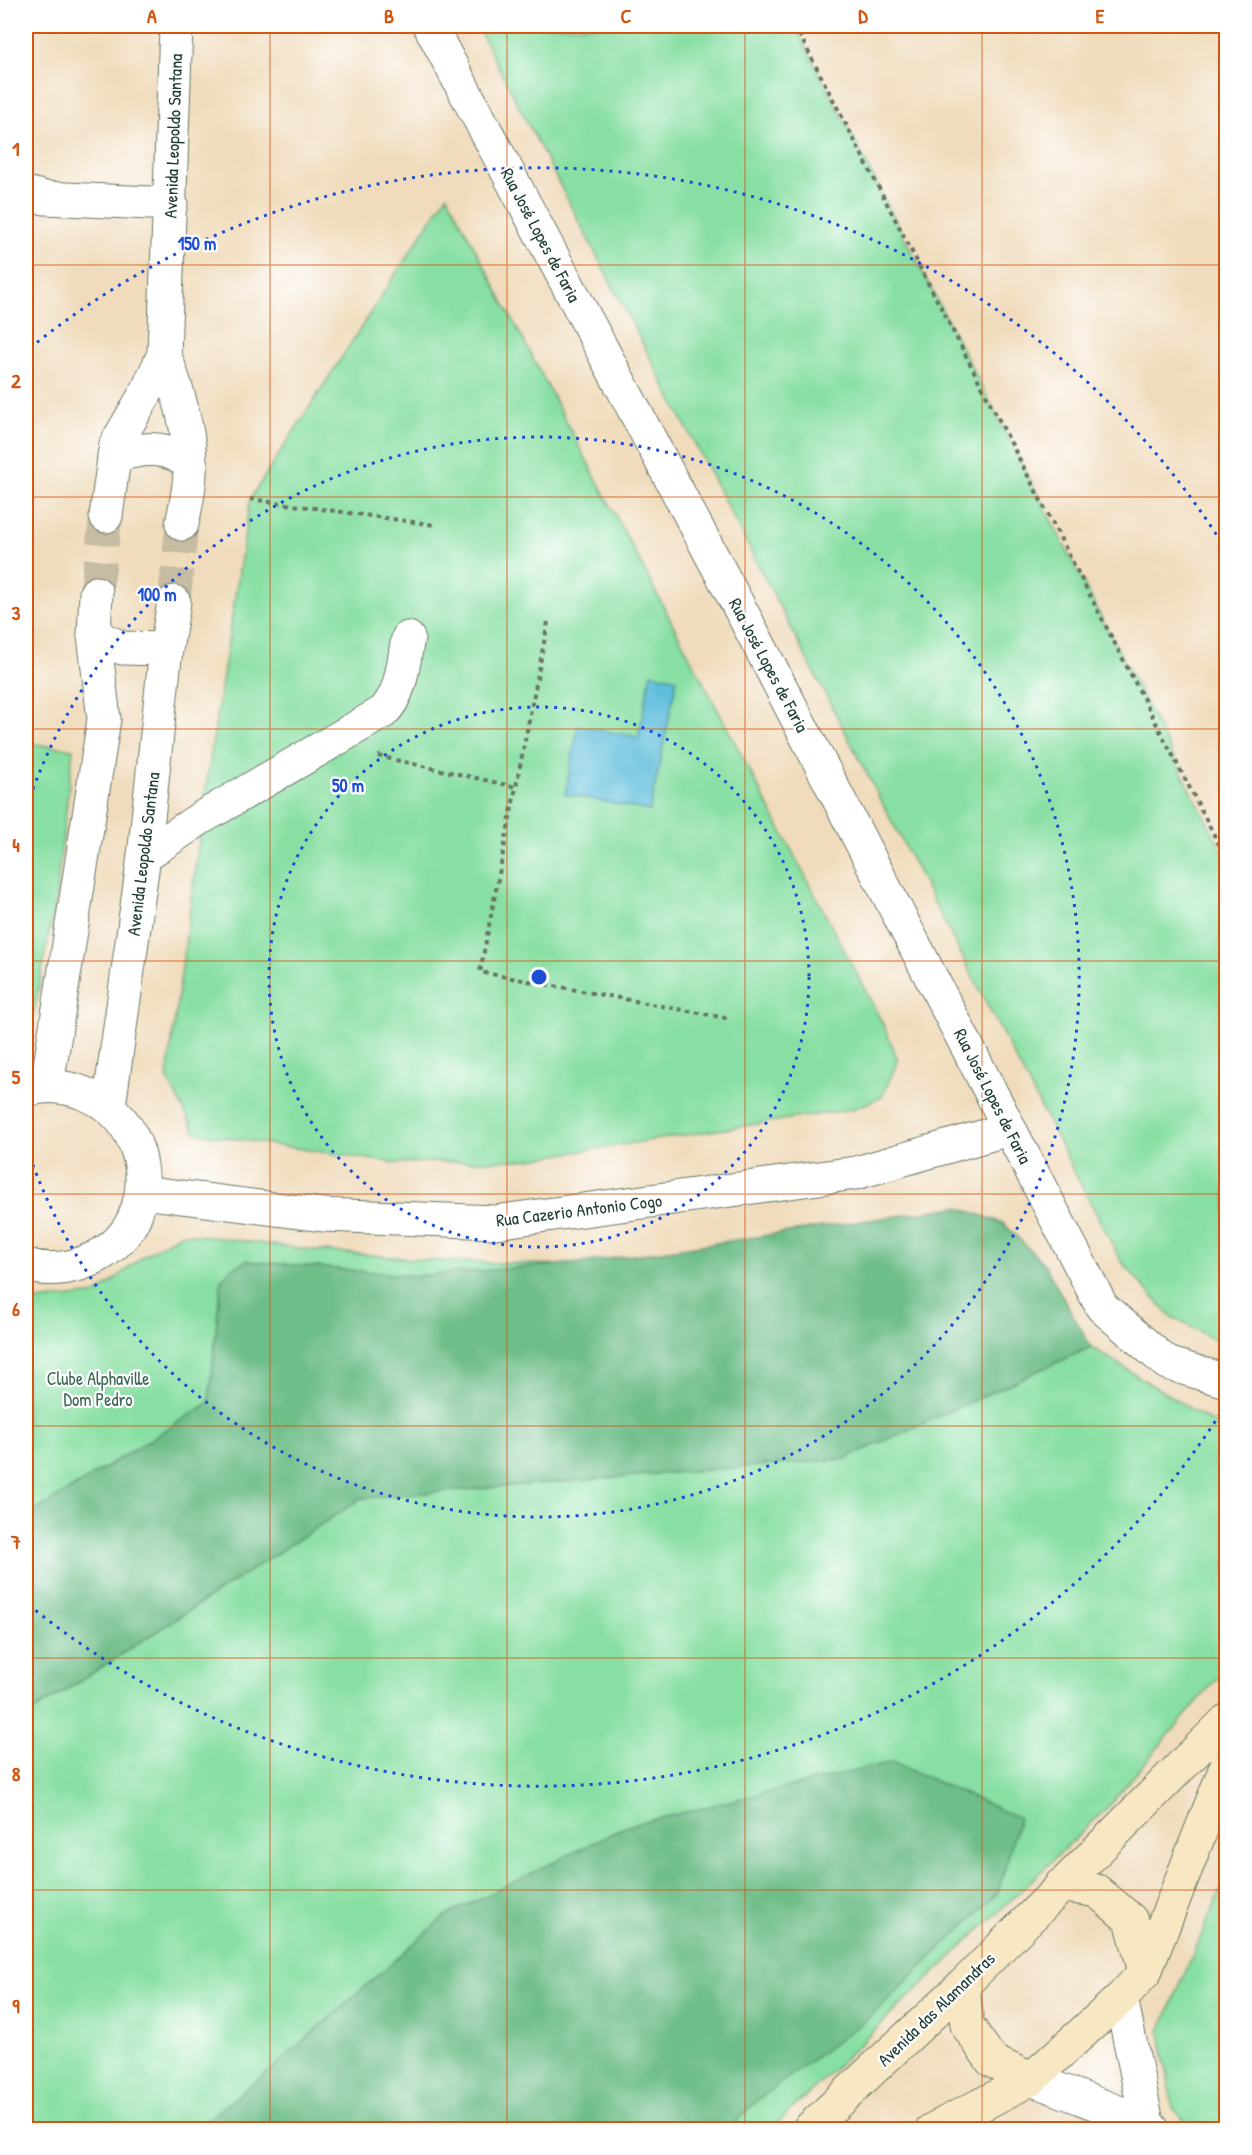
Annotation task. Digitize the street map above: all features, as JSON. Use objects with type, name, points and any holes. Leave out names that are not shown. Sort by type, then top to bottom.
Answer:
[{"type":"street","name":"Avenida Leopoldo Santana","points":[[165,354],[176,26]]},
{"type":"street","name":"Rua José Lopes de Faria","points":[[430,26],[746,620],[1102,1307],[1167,1363],[1227,1381]]},
{"type":"street","points":[[26,193],[45,198],[171,204]]},
{"type":"street","points":[[106,516],[116,444],[147,391],[165,354]]},
{"type":"street","points":[[165,354],[179,397],[189,448],[190,465],[182,524]]},
{"type":"street","points":[[114,456],[135,450],[151,449],[180,456],[190,465]]},
{"type":"street","points":[[26,1265],[37,1268],[66,1268],[93,1259],[116,1242],[134,1219],[142,1192],[141,1160],[130,1130],[109,1106],[83,1092],[36,1088],[104,719],[94,635],[96,593]]},
{"type":"street","name":"Avenida Leopoldo Santana","points":[[109,1106],[144,856],[166,649],[174,602]]},
{"type":"street","points":[[94,635],[122,648],[166,649]]},
{"type":"street","points":[[144,856],[201,818],[383,712],[393,703],[398,690],[408,638]]},
{"type":"street","name":"Rua Cazerio Antonio Cogo","points":[[142,1192],[323,1215],[495,1222],[855,1173],[1010,1129]]},
{"type":"street","name":"Avenida das Alamandras","points":[[808,2130],[963,1985],[1227,1721]]},
{"type":"street","points":[[932,2130],[1031,2079],[1121,1998],[1144,1972],[1227,1767]]},
{"type":"street","points":[[1061,1885],[1098,1891],[1131,1920],[1144,1972]]},
{"type":"street","points":[[963,1985],[967,2025],[992,2061],[1031,2079],[1150,2126]]},
{"type":"street","points":[[1121,1998],[1150,2126]]},
{"type":"path","points":[[795,26],[1227,858]]},
{"type":"path","points":[[250,500],[435,525]]},
{"type":"path","points":[[548,622],[480,972],[732,1019]]},
{"type":"path","points":[[327,744],[516,787]]},
{"type":"green space","points":[[477,26],[795,26],[1226,858],[1226,1341],[1219,1342],[1170,1316],[1121,1261]]},
{"type":"green space","points":[[447,195],[885,1028],[898,1061],[882,1097],[853,1109],[524,1160],[395,1163],[196,1133],[167,1078],[209,767],[250,499]]},
{"type":"green space","points":[[26,743],[73,749],[56,897],[30,1034],[26,1041]]},
{"type":"green space","points":[[957,1207],[1003,1223],[1044,1264],[1091,1347],[844,1459],[362,1498],[26,1716],[26,1517],[209,1403],[221,1280],[231,1268],[247,1261],[416,1276],[581,1263]]},
{"type":"green space","name":"Clube Alphaville Dom Pedro","points":[[182,1233],[312,1250],[439,1261],[559,1265],[416,1276],[247,1261],[221,1280],[209,1403],[26,1517],[26,1296],[37,1301],[97,1294],[143,1256]]},
{"type":"green space","points":[[1091,1347],[1226,1431],[1226,1668],[1104,1811],[771,2129],[26,2130],[26,1716],[362,1498],[844,1459]]},
{"type":"green space","points":[[892,1762],[1019,1818],[998,1893],[869,2018],[756,2101],[729,2129],[195,2129],[274,2067],[445,1916],[627,1826]]},
{"type":"green space","points":[[1226,1878],[1226,2129],[1192,2129],[1173,2108],[1160,2031]]},
{"type":"water","points":[[651,673],[677,679],[650,811],[565,794],[578,726],[638,737]]},
{"type":"tunnel","points":[[96,593],[106,516]]},
{"type":"tunnel","points":[[174,602],[182,524]]}]
